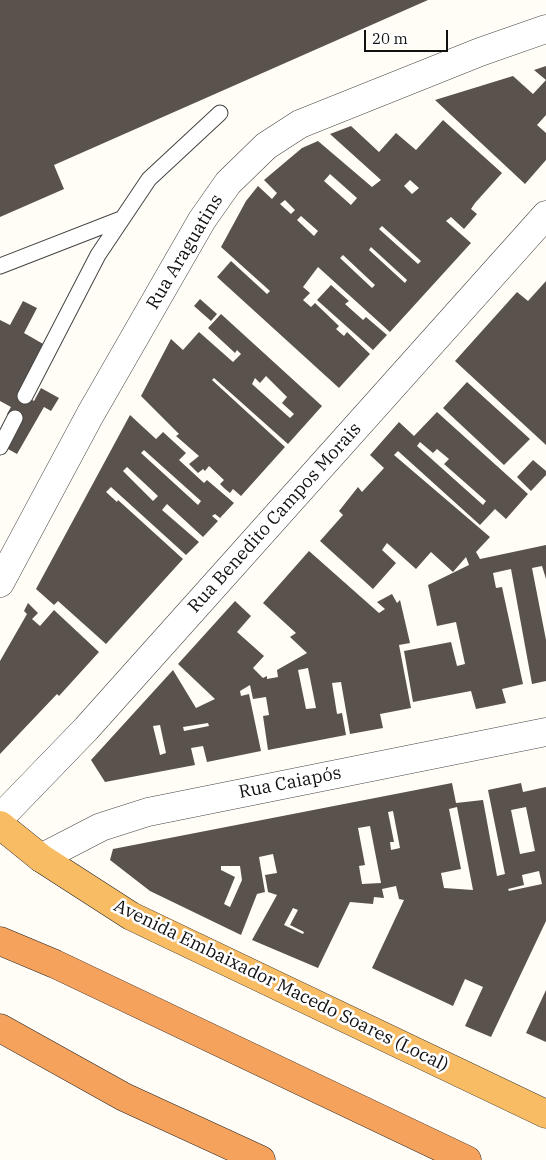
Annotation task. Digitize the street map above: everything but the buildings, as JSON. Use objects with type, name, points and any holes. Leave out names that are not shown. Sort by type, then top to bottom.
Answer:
[{"type":"highway","name":"Avenida Embaixador Macedo Soares (Local)","points":[[0,826],[42,858],[131,916],[546,1114]]},
{"type":"highway","points":[[0,942],[55,964],[467,1160]]},
{"type":"highway","points":[[0,1028],[124,1097],[261,1160]]},
{"type":"street","name":"Rua Araguatins","points":[[0,583],[90,415],[202,220],[234,177],[266,146],[300,124],[480,52],[546,29]]},
{"type":"street","name":"Rua Benedito Campos Morais","points":[[0,818],[86,729],[546,215]]},
{"type":"street","name":"Rua Caiapós","points":[[42,858],[101,827],[148,812],[546,732]]},
{"type":"lane","points":[[25,396],[98,255],[121,219],[149,179],[220,113]]},
{"type":"lane","points":[[0,266],[121,219]]},
{"type":"lane","points":[[0,447],[15,418]]}]
